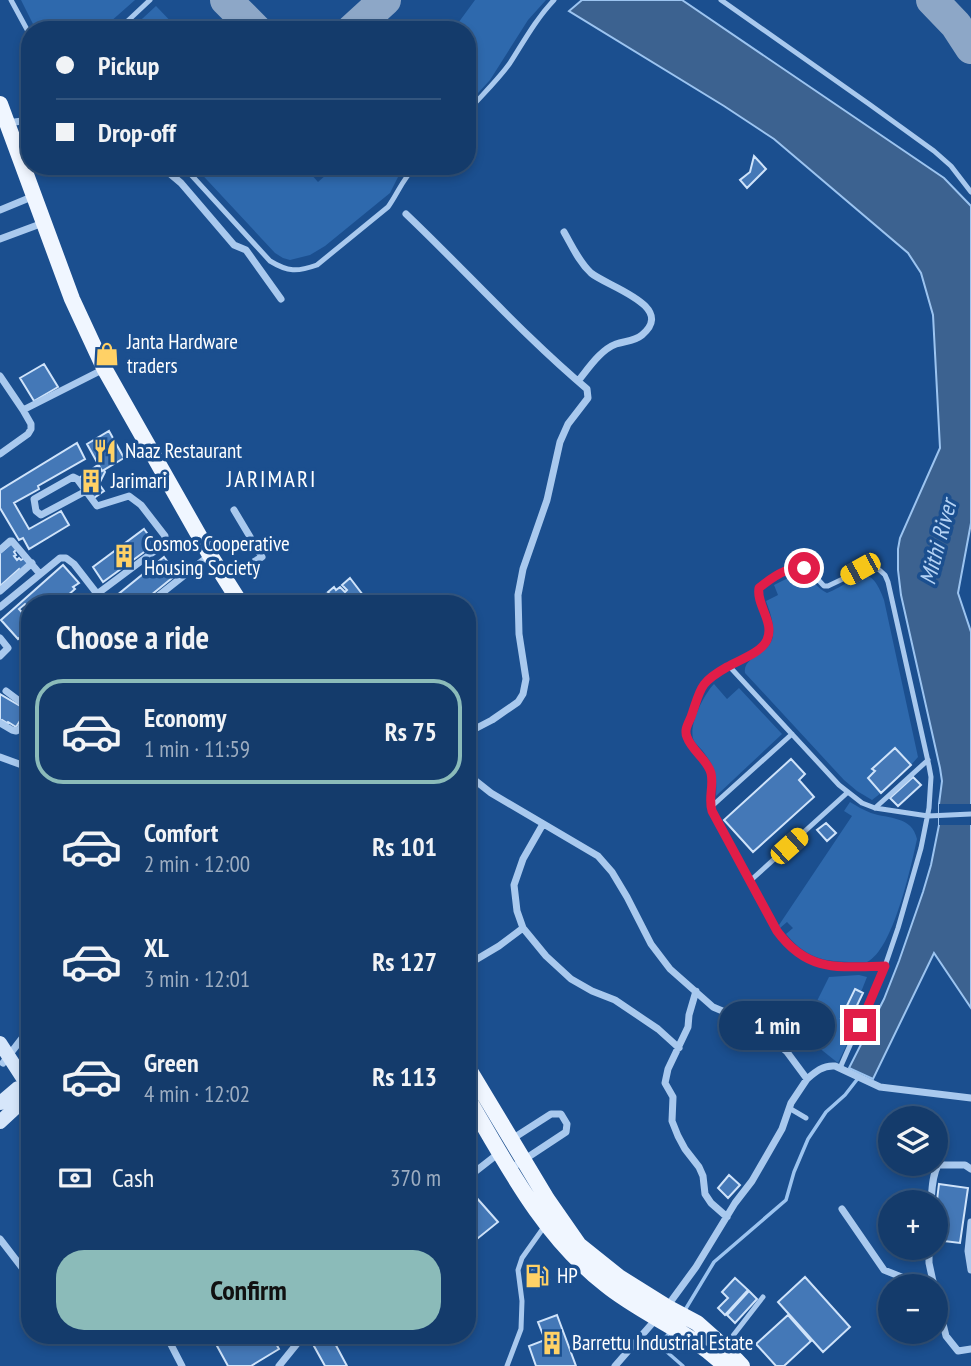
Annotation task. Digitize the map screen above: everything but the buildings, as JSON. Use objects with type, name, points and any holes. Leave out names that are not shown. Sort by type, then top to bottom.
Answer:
[{"type":"main road","points":[[0,104],[21,162]]},
{"type":"main road","points":[[26,175],[72,299],[104,368],[235,595]]},
{"type":"main road","points":[[476,1086],[503,1147]]},
{"type":"main road","points":[[476,1110],[608,1287],[665,1314],[697,1323],[722,1357]]},
{"type":"main road","points":[[517,1165],[538,1214],[546,1225],[568,1251],[590,1263]]},
{"type":"main road","points":[[665,1314],[684,1335],[742,1366]]},
{"type":"street","points":[[6,123],[21,121]]},
{"type":"street","points":[[172,175],[234,245],[246,250],[281,299]]},
{"type":"street","points":[[0,210],[34,196]]},
{"type":"street","points":[[405,215],[587,389],[588,398],[568,424],[560,442],[547,500],[520,582],[519,634],[526,680],[523,694],[518,702],[476,728]]},
{"type":"street","points":[[0,239],[44,222]]},
{"type":"street","points":[[564,232],[585,267],[603,282],[640,300],[650,313],[651,322],[643,334],[635,339],[614,344],[609,348],[578,381]]},
{"type":"street","points":[[23,410],[104,368]]},
{"type":"street","points":[[0,376],[31,424],[28,434],[0,454]]},
{"type":"street","points":[[0,607],[60,558],[66,558],[74,564],[97,594],[164,544],[165,536],[141,505],[129,496],[97,506],[86,491],[77,479],[73,477],[34,499],[36,511],[41,515],[86,491]]},
{"type":"street","points":[[225,579],[262,557],[234,510]]},
{"type":"street","points":[[0,550],[12,541],[40,574]]},
{"type":"street","points":[[159,595],[210,555]]},
{"type":"street","points":[[0,591],[32,563]]},
{"type":"street","points":[[0,638],[8,648],[0,656]]},
{"type":"street","points":[[6,691],[21,704]]},
{"type":"street","points":[[0,723],[12,730],[21,728]]},
{"type":"street","points":[[0,757],[21,765]]},
{"type":"street","points":[[476,781],[491,793],[598,856],[612,872],[651,944],[670,969],[713,1007],[746,1021],[769,1036],[787,1052],[807,1079]]},
{"type":"street","points":[[543,824],[523,859],[514,885],[517,911],[523,928],[546,956],[571,979],[615,1000],[658,1029],[679,1048]]},
{"type":"street","points":[[476,960],[523,928]]},
{"type":"street","points":[[696,991],[688,1027],[665,1077],[665,1083],[673,1097],[674,1128],[704,1175],[705,1194],[727,1217]]},
{"type":"street","points":[[4,1059],[21,1039]]},
{"type":"street","points":[[0,1043],[4,1059],[21,1080]]},
{"type":"street","points":[[615,1366],[665,1314],[773,1146],[800,1088],[815,1072],[828,1065],[880,1087],[971,1098]]},
{"type":"street","points":[[0,1103],[21,1088]]},
{"type":"street","points":[[0,1122],[21,1091]]},
{"type":"street","points":[[476,1170],[503,1147],[551,1114],[561,1114],[568,1124],[566,1132],[517,1165]]},
{"type":"street","points":[[932,1190],[937,1166],[965,1165],[971,1169]]},
{"type":"street","points":[[842,1209],[884,1270],[894,1274]]},
{"type":"street","points":[[971,1222],[968,1251],[971,1270]]},
{"type":"street","points":[[0,1239],[21,1266]]},
{"type":"street","points":[[948,1338],[958,1351],[971,1349]]},
{"type":"street","points":[[171,1344],[183,1366]]},
{"type":"street","points":[[279,1366],[297,1344]]},
{"type":"lane","points":[[11,0],[22,21]]},
{"type":"lane","points":[[128,21],[150,0]]},
{"type":"lane","points":[[476,102],[509,65],[536,22],[554,0]]},
{"type":"lane","points":[[721,0],[934,151],[971,192]]},
{"type":"lane","points":[[191,175],[270,261],[283,269],[295,271],[317,265],[388,207],[408,175]]},
{"type":"lane","points":[[844,1070],[885,966],[910,890],[928,816],[931,777],[885,575],[875,566],[868,566],[824,586],[809,571],[799,566],[759,588],[768,626],[767,640],[757,651],[714,674],[703,685],[698,692],[686,730],[690,744],[708,766],[711,774],[711,807],[777,931],[804,957],[828,966],[885,966]]},
{"type":"lane","points":[[729,666],[848,792],[862,803],[875,808],[928,816],[971,814]]},
{"type":"lane","points":[[711,807],[792,734]]},
{"type":"lane","points":[[875,808],[928,760]]},
{"type":"lane","points":[[750,881],[848,792]]},
{"type":"lane","points":[[789,1108],[806,1118]]},
{"type":"lane","points":[[507,1366],[521,1329],[522,1301],[518,1270],[522,1258],[546,1225]]},
{"type":"lane","points":[[722,1357],[763,1297]]},
{"type":"shaded area","points":[[21,0],[135,0],[111,21],[32,21]]},
{"type":"shaded area","points":[[475,0],[546,0],[528,20],[490,80],[476,95],[476,21],[460,21]]},
{"type":"shaded area","points":[[156,6],[170,21],[140,21]]},
{"type":"shaded area","points":[[202,175],[312,175],[318,182],[326,175],[399,175],[390,193],[325,246],[310,255],[290,260],[275,253]]},
{"type":"shaded area","points":[[798,573],[827,593],[853,579],[866,576],[878,587],[884,600],[918,757],[911,765],[895,749],[873,769],[875,771],[868,778],[881,793],[872,800],[844,780],[745,673],[748,663],[771,642],[773,626],[766,601],[778,595],[774,585]]},
{"type":"shaded area","points":[[714,684],[727,699],[739,688],[782,734],[716,796],[712,766],[692,735],[698,711]]},
{"type":"shaded area","points":[[850,802],[871,813],[905,822],[917,839],[893,925],[885,942],[867,962],[832,961],[813,956],[786,934],[793,928],[787,922],[780,928],[779,925],[852,816],[844,811]]},
{"type":"shaded area","points":[[829,977],[867,977],[861,992],[854,990],[841,1018],[856,1025],[838,1063],[813,1043],[817,1040],[807,1029],[817,1020],[811,1013]]},
{"type":"water","name":"Mithi River","points":[[582,0],[682,0],[944,178],[971,206],[971,523],[958,593],[971,632],[971,1008],[934,953],[873,1079],[849,1068],[884,999],[899,961],[931,865],[939,825],[942,781],[940,768],[901,595],[898,570],[900,538],[940,448],[933,315],[921,273],[908,253],[774,139],[569,11]]},
{"type":"pier","points":[[939,804],[971,804],[971,825],[939,825]]},
{"type":"waterway","points":[[685,1310],[714,1262],[786,1200],[808,1139],[826,1112],[845,1095],[859,1077]]},
{"type":"waterway","points":[[671,1331],[659,1345],[683,1366]]},
{"type":"taxiway","points":[[226,0],[247,21]]},
{"type":"taxiway","points":[[362,21],[385,0]]},
{"type":"taxiway","points":[[932,0],[956,25],[971,48]]},
{"type":"place","name":"Janta Hardware traders","points":[[107,354]]},
{"type":"place","name":"Naaz Restaurant","points":[[105,451]]},
{"type":"place","name":"Jarimari","points":[[91,481]]},
{"type":"place","name":"Cosmos Cooperative Housing Society","points":[[124,556]]},
{"type":"place","name":"HP","points":[[537,1276]]},
{"type":"place","name":"Barrettu Industrial Estate","points":[[552,1343]]},
{"type":"district","name":"JARIMARI","points":[[272,479]]},
{"type":"route","points":[[804,568],[796,567],[759,588],[768,626],[767,640],[757,651],[707,680],[698,692],[686,730],[690,744],[708,766],[711,774],[712,811],[784,940],[804,957],[828,966],[885,966],[860,1025]]}]
